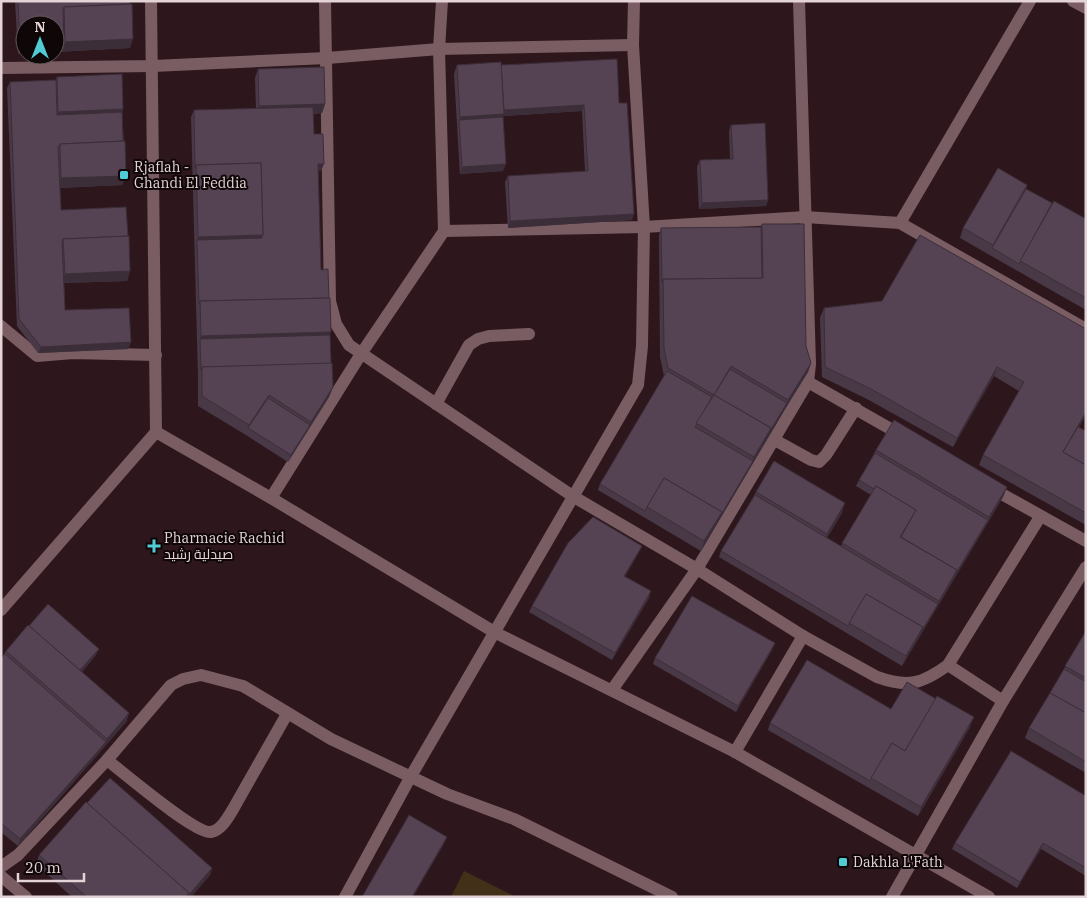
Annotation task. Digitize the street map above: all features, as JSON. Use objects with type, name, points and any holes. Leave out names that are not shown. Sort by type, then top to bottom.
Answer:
[{"type":"street","points":[[1,610],[156,432],[151,1]]},
{"type":"street","points":[[325,1],[330,300],[336,324],[344,339],[361,354],[574,497],[697,568],[803,636],[889,682],[915,684],[934,676],[948,665],[1040,517]]},
{"type":"street","points":[[271,498],[361,354],[444,231],[439,49],[442,1]]},
{"type":"street","points":[[345,897],[411,776],[496,633],[638,385],[642,346],[644,226],[633,45],[634,1]]},
{"type":"street","points":[[612,690],[697,568],[808,382],[810,364],[799,1]]},
{"type":"street","points":[[900,223],[1030,1]]},
{"type":"street","points":[[1073,1],[1086,8]]},
{"type":"street","points":[[1,68],[153,66],[327,58],[439,49],[633,45]]},
{"type":"street","points":[[444,231],[644,226],[805,216],[900,223],[1086,329]]},
{"type":"street","points":[[2,324],[37,356],[73,353],[156,355]]},
{"type":"street","points":[[436,404],[469,345],[478,339],[528,334]]},
{"type":"street","points":[[808,382],[915,443]]},
{"type":"street","points":[[773,439],[818,462],[826,455],[856,408]]},
{"type":"street","points":[[156,432],[271,498],[496,633],[735,752],[989,897]]},
{"type":"street","points":[[982,482],[1040,517],[1086,541]]},
{"type":"street","points":[[892,897],[1003,701],[1086,567]]},
{"type":"street","points":[[735,752],[803,636]]},
{"type":"street","points":[[948,665],[1003,701]]},
{"type":"street","points":[[1,867],[18,855],[107,760],[170,686],[192,677],[210,676],[243,686],[331,739],[447,794],[514,819],[564,842],[672,897]]},
{"type":"street","points":[[107,760],[190,824],[206,832],[214,831],[223,824],[232,811],[287,714]]},
{"type":"street","points":[[1,876],[26,897]]},
{"type":"shaded area","points":[[464,871],[516,897],[451,897]]},
{"type":"building","points":[[18,1],[130,1],[130,4],[64,7],[63,15],[19,15]]},
{"type":"building","points":[[132,4],[133,39],[65,42],[64,7]]},
{"type":"building","points":[[617,59],[619,103],[627,103],[634,214],[510,221],[508,176],[588,171],[584,105],[504,110],[501,65]]},
{"type":"building","points":[[501,62],[504,114],[460,117],[457,65]]},
{"type":"building","points":[[324,67],[325,104],[259,106],[258,69]]},
{"type":"building","points":[[122,74],[123,109],[58,112],[57,77]]},
{"type":"building","points":[[56,80],[57,115],[122,112],[123,141],[60,144],[58,147],[61,210],[126,207],[128,236],[63,239],[65,310],[129,308],[131,342],[41,347],[19,319],[10,82]]},
{"type":"building","points":[[313,107],[314,134],[323,134],[324,164],[318,164],[321,270],[328,269],[329,298],[200,301],[199,304],[197,240],[262,238],[263,235],[261,163],[196,165],[195,168],[194,110]]},
{"type":"building","points":[[503,117],[506,164],[462,167],[459,120]]},
{"type":"building","points":[[765,123],[768,200],[702,203],[700,160],[733,159],[731,125]]},
{"type":"building","points":[[125,141],[126,176],[61,178],[60,144]]},
{"type":"building","points":[[261,163],[263,235],[198,237],[196,165]]},
{"type":"building","points":[[998,168],[1027,185],[993,245],[963,228]]},
{"type":"building","points":[[1026,189],[1052,203],[1019,264],[992,248]]},
{"type":"building","points":[[1054,201],[1086,219],[1086,298],[1020,261]]},
{"type":"building","points":[[762,224],[804,224],[806,346],[811,363],[788,400],[731,366],[714,395],[668,368],[664,348],[663,279],[763,278]]},
{"type":"building","points":[[761,227],[762,278],[663,279],[662,282],[661,228]]},
{"type":"building","points":[[920,235],[1086,329],[1086,412],[1063,452],[1086,465],[1086,513],[983,455],[1024,382],[997,367],[957,438],[871,389],[825,367],[824,308],[882,301]]},
{"type":"building","points":[[129,236],[130,271],[65,274],[63,239]]},
{"type":"building","points":[[330,298],[331,332],[201,336],[200,301]]},
{"type":"building","points":[[330,335],[331,364],[202,367],[201,370],[200,339]]},
{"type":"building","points":[[332,363],[333,387],[311,422],[269,395],[249,425],[202,396],[202,367]]},
{"type":"building","points":[[730,369],[787,403],[770,431],[771,428],[714,395]]},
{"type":"building","points":[[667,371],[712,397],[695,427],[753,461],[721,515],[722,512],[664,478],[645,511],[600,484]]},
{"type":"building","points":[[714,395],[771,428],[754,457],[696,423]]},
{"type":"building","points":[[268,398],[310,425],[291,455],[248,428]]},
{"type":"building","points":[[894,420],[1007,487],[989,517],[876,450]]},
{"type":"building","points":[[1078,427],[1086,431],[1086,465],[1063,452]]},
{"type":"building","points":[[875,453],[988,520],[956,573],[957,570],[901,537],[916,510],[876,486],[874,489],[859,480]]},
{"type":"building","points":[[774,461],[845,503],[827,534],[756,492]]},
{"type":"building","points":[[664,478],[722,512],[704,541],[647,507]]},
{"type":"building","points":[[876,486],[916,510],[900,537],[957,570],[939,601],[842,543]]},
{"type":"building","points":[[755,495],[938,604],[922,630],[923,627],[866,594],[848,626],[721,551]]},
{"type":"building","points":[[593,517],[642,546],[624,576],[651,591],[615,653],[532,606],[568,543]]},
{"type":"building","points":[[866,594],[923,627],[906,656],[849,623]]},
{"type":"building","points":[[692,596],[775,643],[738,706],[655,658]]},
{"type":"building","points":[[48,604],[99,649],[80,670],[29,626]]},
{"type":"building","points":[[28,625],[129,713],[107,739],[6,651]]},
{"type":"building","points":[[1086,631],[1086,678],[1065,666]]},
{"type":"building","points":[[5,654],[106,742],[20,839],[1,823],[1,658]]},
{"type":"building","points":[[807,660],[891,709],[907,682],[936,699],[905,751],[892,743],[870,781],[770,723]]},
{"type":"building","points":[[1064,669],[1086,682],[1086,713],[1050,693]]},
{"type":"building","points":[[1050,693],[1086,713],[1086,762],[1029,728]]},
{"type":"building","points":[[937,696],[974,717],[921,807],[871,778],[892,743],[905,751]]},
{"type":"building","points":[[1011,751],[1086,796],[1086,868],[1043,843],[1020,882],[955,843]]},
{"type":"building","points":[[110,778],[212,868],[188,896],[189,893],[87,803]]},
{"type":"building","points":[[86,802],[189,893],[186,897],[87,897],[39,855]]},
{"type":"building","points":[[409,815],[447,837],[412,897],[362,897]]},
{"type":"place","name":"Rjaflah - Ghandi El Feddia","points":[[124,175]]},
{"type":"place","name":"Pharmacie Rachid صيدلية رشيد","points":[[154,546]]},
{"type":"place","name":"Dakhla L'Fath","points":[[843,862]]}]
